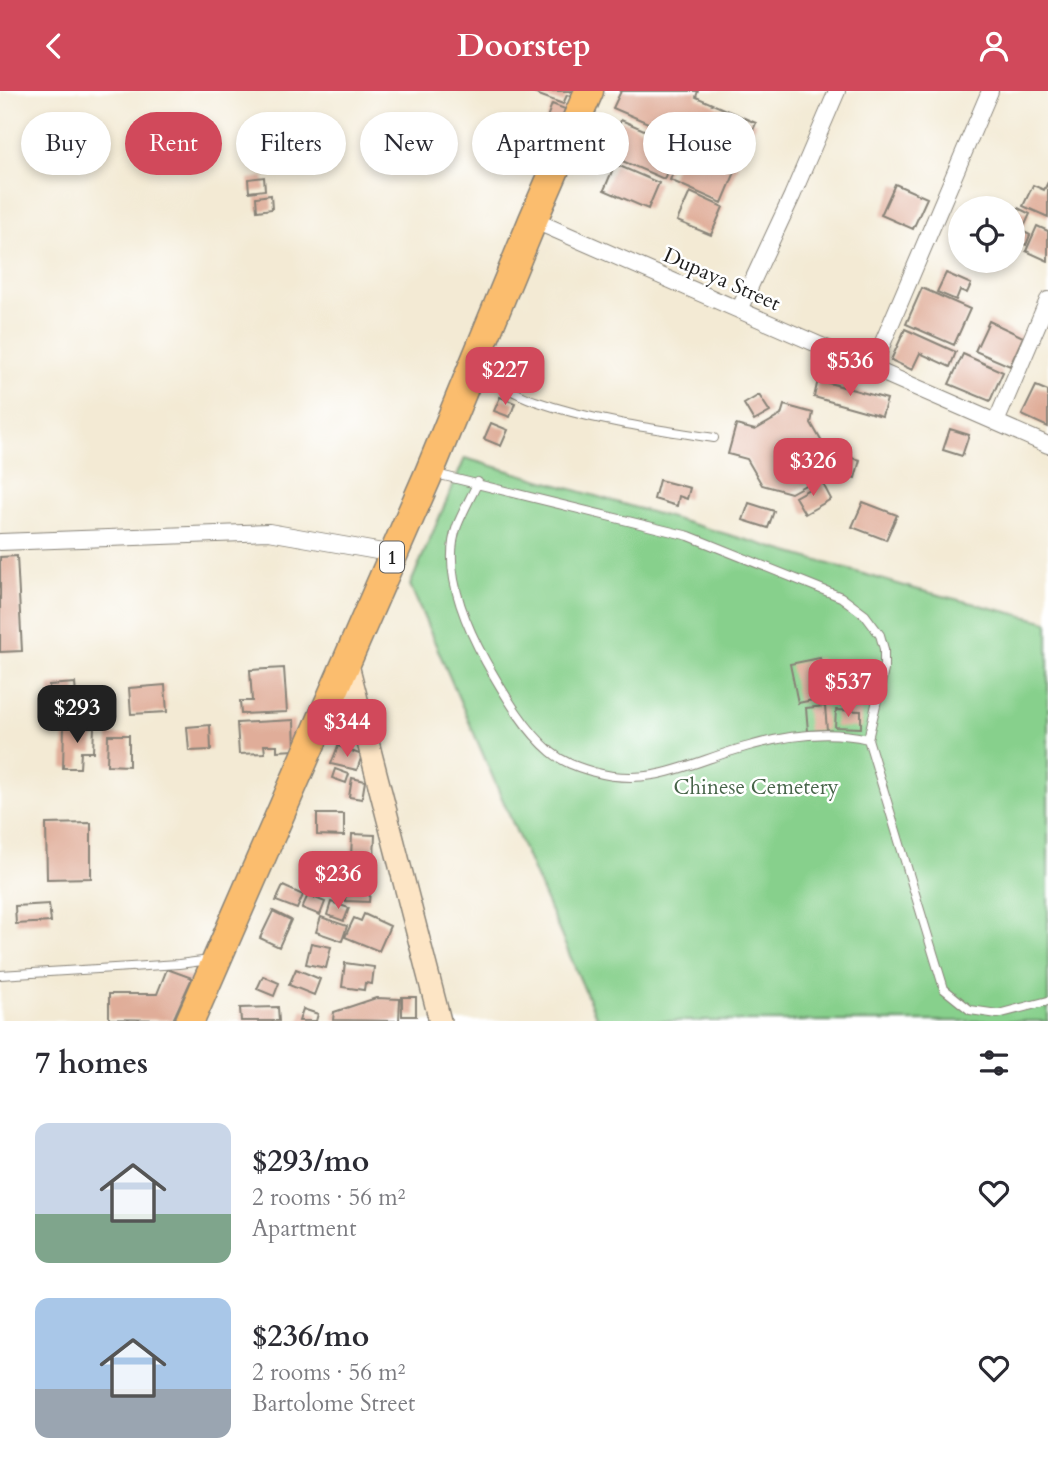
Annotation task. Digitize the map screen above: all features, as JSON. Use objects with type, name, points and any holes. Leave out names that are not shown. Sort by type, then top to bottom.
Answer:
[{"type":"highway","name":"1","points":[[190,1021],[429,473],[589,91]]},
{"type":"street","points":[[739,310],[837,91]]},
{"type":"street","points":[[872,368],[990,91]]},
{"type":"street","name":"Dupaya Street","points":[[533,220],[1048,445]]},
{"type":"street","points":[[996,422],[1048,300]]},
{"type":"street","points":[[0,542],[269,532],[394,554]]},
{"type":"street","points":[[347,661],[440,1021]]},
{"type":"lane","points":[[471,370],[533,400],[582,415],[637,427],[714,438]]},
{"type":"lane","points":[[429,473],[478,482],[689,536],[841,597],[865,615],[880,635],[884,649],[884,670],[868,739],[944,989],[970,1010],[998,1014],[1048,1001]]},
{"type":"lane","points":[[478,482],[456,527],[453,575],[461,605],[479,650],[497,681],[523,722],[551,752],[572,765],[633,779],[664,774],[751,745],[794,736],[836,733],[868,739]]},
{"type":"lane","points":[[0,975],[179,964],[217,959]]},
{"type":"green space","name":"Chinese Cemetery","points":[[465,458],[915,589],[1048,622],[1048,1021],[598,1021],[410,585]]},
{"type":"building","points":[[528,91],[572,91],[563,104]]},
{"type":"building","points":[[621,91],[698,91],[696,97],[731,112],[643,112],[643,121],[629,115],[629,112],[613,108]]},
{"type":"building","points":[[552,104],[565,109],[564,112],[549,112]]},
{"type":"building","points":[[629,123],[643,129],[643,170],[629,164]]},
{"type":"building","points":[[629,170],[659,183],[648,209],[604,190],[610,175],[629,175]]},
{"type":"building","points":[[672,175],[734,175],[722,203],[670,180]]},
{"type":"building","points":[[264,177],[265,190],[249,192],[248,179]]},
{"type":"building","points":[[1048,182],[1048,217],[1025,207],[1033,185],[1044,190]]},
{"type":"building","points":[[895,184],[927,198],[913,229],[881,215]]},
{"type":"building","points":[[690,192],[723,207],[711,235],[677,221]]},
{"type":"building","points":[[271,195],[272,209],[257,211],[256,197]]},
{"type":"building","points":[[1025,212],[1030,214],[1025,225]]},
{"type":"building","points":[[1037,226],[1048,231],[1048,261],[1026,251]]},
{"type":"building","points":[[1025,232],[1030,235],[1025,245]]},
{"type":"building","points":[[946,273],[971,284],[967,293],[960,290],[956,300],[937,292]]},
{"type":"building","points":[[922,288],[970,309],[954,345],[906,324]]},
{"type":"building","points":[[989,321],[1023,337],[1010,366],[975,351]]},
{"type":"building","points":[[905,329],[956,352],[950,367],[920,353],[912,370],[891,360]]},
{"type":"building","points":[[963,354],[1003,372],[990,401],[949,384]]},
{"type":"building","points":[[818,380],[887,399],[882,416],[814,397]]},
{"type":"building","points":[[1036,386],[1048,391],[1048,427],[1022,415]]},
{"type":"building","points":[[759,395],[770,412],[754,421],[744,404]]},
{"type":"building","points":[[500,397],[515,403],[510,417],[494,411]]},
{"type":"building","points":[[784,405],[813,413],[811,423],[826,449],[818,478],[791,493],[762,485],[747,459],[728,454],[736,425],[755,430],[781,415]]},
{"type":"building","points":[[491,423],[508,430],[501,446],[484,439]]},
{"type":"building","points":[[950,429],[969,435],[962,456],[943,450]]},
{"type":"building","points":[[843,456],[860,460],[855,478],[838,473]]},
{"type":"building","points":[[659,480],[690,488],[687,499],[679,496],[677,506],[654,499]]},
{"type":"building","points":[[822,482],[831,499],[805,514],[795,497]]},
{"type":"building","points":[[863,502],[897,515],[886,540],[852,527]]},
{"type":"building","points":[[749,503],[774,511],[768,528],[743,520]]},
{"type":"building","points":[[17,556],[22,651],[0,652],[0,557]]},
{"type":"building","points":[[820,658],[828,697],[798,703],[790,664]]},
{"type":"building","points":[[284,668],[287,712],[241,714],[240,701],[252,701],[250,670]]},
{"type":"building","points":[[75,683],[78,720],[52,722],[49,685]]},
{"type":"building","points":[[165,685],[167,712],[131,714],[129,688]]},
{"type":"building","points":[[825,706],[827,730],[808,731],[806,708]]},
{"type":"building","points":[[836,710],[861,711],[861,728],[835,727]]},
{"type":"building","points":[[294,720],[295,750],[277,751],[277,745],[264,745],[265,753],[239,754],[237,723]]},
{"type":"building","points":[[210,725],[211,750],[189,751],[187,727]]},
{"type":"building","points":[[64,727],[94,727],[93,752],[81,752],[80,768],[63,768]]},
{"type":"building","points":[[108,735],[129,735],[129,766],[107,765]]},
{"type":"building","points":[[338,746],[362,755],[357,770],[331,764]]},
{"type":"building","points":[[335,769],[349,774],[346,783],[332,778]]},
{"type":"building","points":[[352,778],[365,781],[362,799],[349,797]]},
{"type":"building","points":[[317,814],[344,814],[344,836],[317,835]]},
{"type":"building","points":[[91,823],[91,878],[47,879],[46,824]]},
{"type":"building","points":[[352,834],[375,835],[374,859],[351,858]]},
{"type":"building","points":[[303,860],[325,862],[324,887],[302,885]]},
{"type":"building","points":[[283,886],[303,895],[297,909],[276,901]]},
{"type":"building","points":[[346,889],[370,891],[369,902],[345,901]]},
{"type":"building","points":[[308,895],[325,902],[320,915],[302,908]]},
{"type":"building","points":[[331,902],[349,908],[344,921],[327,915]]},
{"type":"building","points":[[49,904],[51,922],[16,924],[15,906]]},
{"type":"building","points":[[273,911],[291,920],[279,947],[260,938]]},
{"type":"building","points":[[364,914],[390,926],[379,951],[345,937],[354,918],[361,921]]},
{"type":"building","points":[[321,917],[347,926],[342,941],[316,932]]},
{"type":"building","points":[[311,943],[331,947],[326,968],[306,964]]},
{"type":"building","points":[[345,963],[374,967],[372,984],[365,983],[364,990],[342,987]]},
{"type":"building","points":[[167,969],[192,978],[173,1020],[109,1019],[109,994],[157,994]]},
{"type":"building","points":[[296,969],[320,979],[314,995],[289,985]]},
{"type":"building","points":[[263,976],[279,983],[274,996],[257,989]]},
{"type":"building","points":[[402,997],[416,997],[416,1016],[402,1016]]},
{"type":"building","points":[[376,998],[400,999],[399,1021],[333,1020],[334,1012]]},
{"type":"building","points":[[278,1007],[279,1021],[241,1021],[240,1008]]},
{"type":"building","points":[[303,1009],[318,1014],[316,1021],[299,1021]]}]
